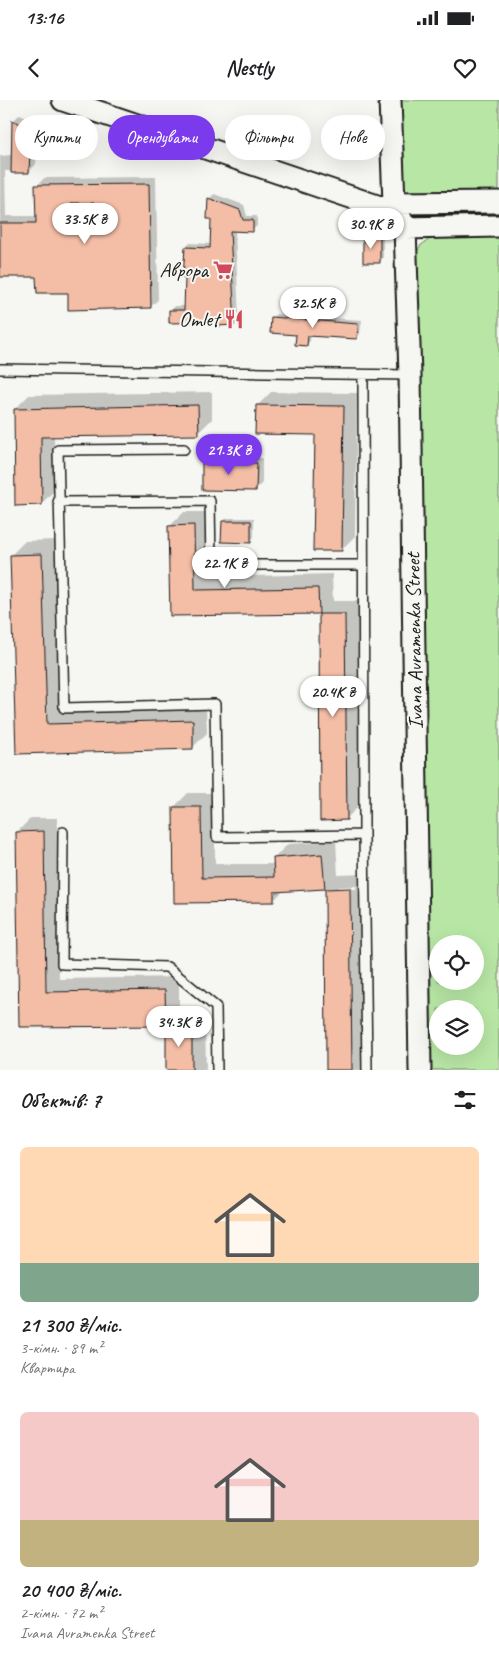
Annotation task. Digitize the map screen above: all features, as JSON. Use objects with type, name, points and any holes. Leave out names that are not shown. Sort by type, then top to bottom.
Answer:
[{"type":"street","points":[[63,100],[399,215],[499,226]]},
{"type":"street","name":"Ivana Avramenka Street","points":[[390,100],[410,375],[420,1070]]},
{"type":"street","points":[[399,215],[499,202]]},
{"type":"lane","points":[[0,369],[410,375]]},
{"type":"lane","points":[[363,375],[364,835],[367,1070]]},
{"type":"lane","points":[[184,449],[58,450],[64,708],[215,704],[217,837],[364,835]]},
{"type":"lane","points":[[58,502],[210,501],[211,565],[363,565]]},
{"type":"lane","points":[[63,832],[62,964],[167,967],[216,1007],[218,1070]]},
{"type":"green space","points":[[390,100],[499,100],[499,202],[394,203]]},
{"type":"green space","points":[[499,210],[499,220],[438,220],[436,216],[438,213]]},
{"type":"green space","points":[[499,234],[499,1070],[425,1070],[415,255],[421,245],[435,236]]},
{"type":"building","points":[[12,120],[15,121],[15,160],[30,160],[29,173],[11,173]]},
{"type":"building","points":[[149,184],[151,308],[68,310],[68,293],[37,293],[36,277],[0,277],[0,223],[36,223],[35,185]],"holes":[[[71,203],[94,203],[94,229],[71,229]]]},
{"type":"building","points":[[208,198],[240,210],[243,220],[253,220],[253,232],[230,231],[235,325],[216,326],[216,322],[169,323],[169,310],[184,310],[185,278],[183,278],[185,247],[210,248],[211,219],[207,219]]},
{"type":"building","points":[[363,236],[380,236],[380,263],[363,263]]},
{"type":"building","points":[[271,317],[358,324],[357,339],[308,336],[307,346],[295,345],[296,335],[270,333]]},
{"type":"building","points":[[198,405],[199,435],[41,437],[42,505],[15,506],[14,409]]},
{"type":"building","points":[[256,405],[344,406],[342,551],[313,551],[315,435],[255,434]]},
{"type":"building","points":[[202,462],[257,463],[256,491],[202,490]]},
{"type":"building","points":[[222,521],[251,521],[251,543],[221,542]]},
{"type":"building","points":[[194,525],[195,590],[318,588],[319,614],[170,616],[168,526]]},
{"type":"building","points":[[42,554],[47,724],[193,720],[193,749],[16,754],[10,555]]},
{"type":"building","points":[[319,614],[345,614],[347,820],[320,821]]},
{"type":"building","points":[[173,807],[201,807],[202,878],[274,877],[273,858],[322,854],[325,889],[274,892],[274,902],[174,903]]},
{"type":"building","points":[[44,831],[46,992],[165,990],[166,1026],[19,1027],[16,832]]},
{"type":"building","points":[[350,888],[352,1070],[326,1070],[325,889]]},
{"type":"building","points":[[192,1025],[192,1070],[166,1070],[166,1026]]},
{"type":"place","name":"Аврора","points":[[223,270]]},
{"type":"place","name":"Omlet","points":[[234,319]]}]
